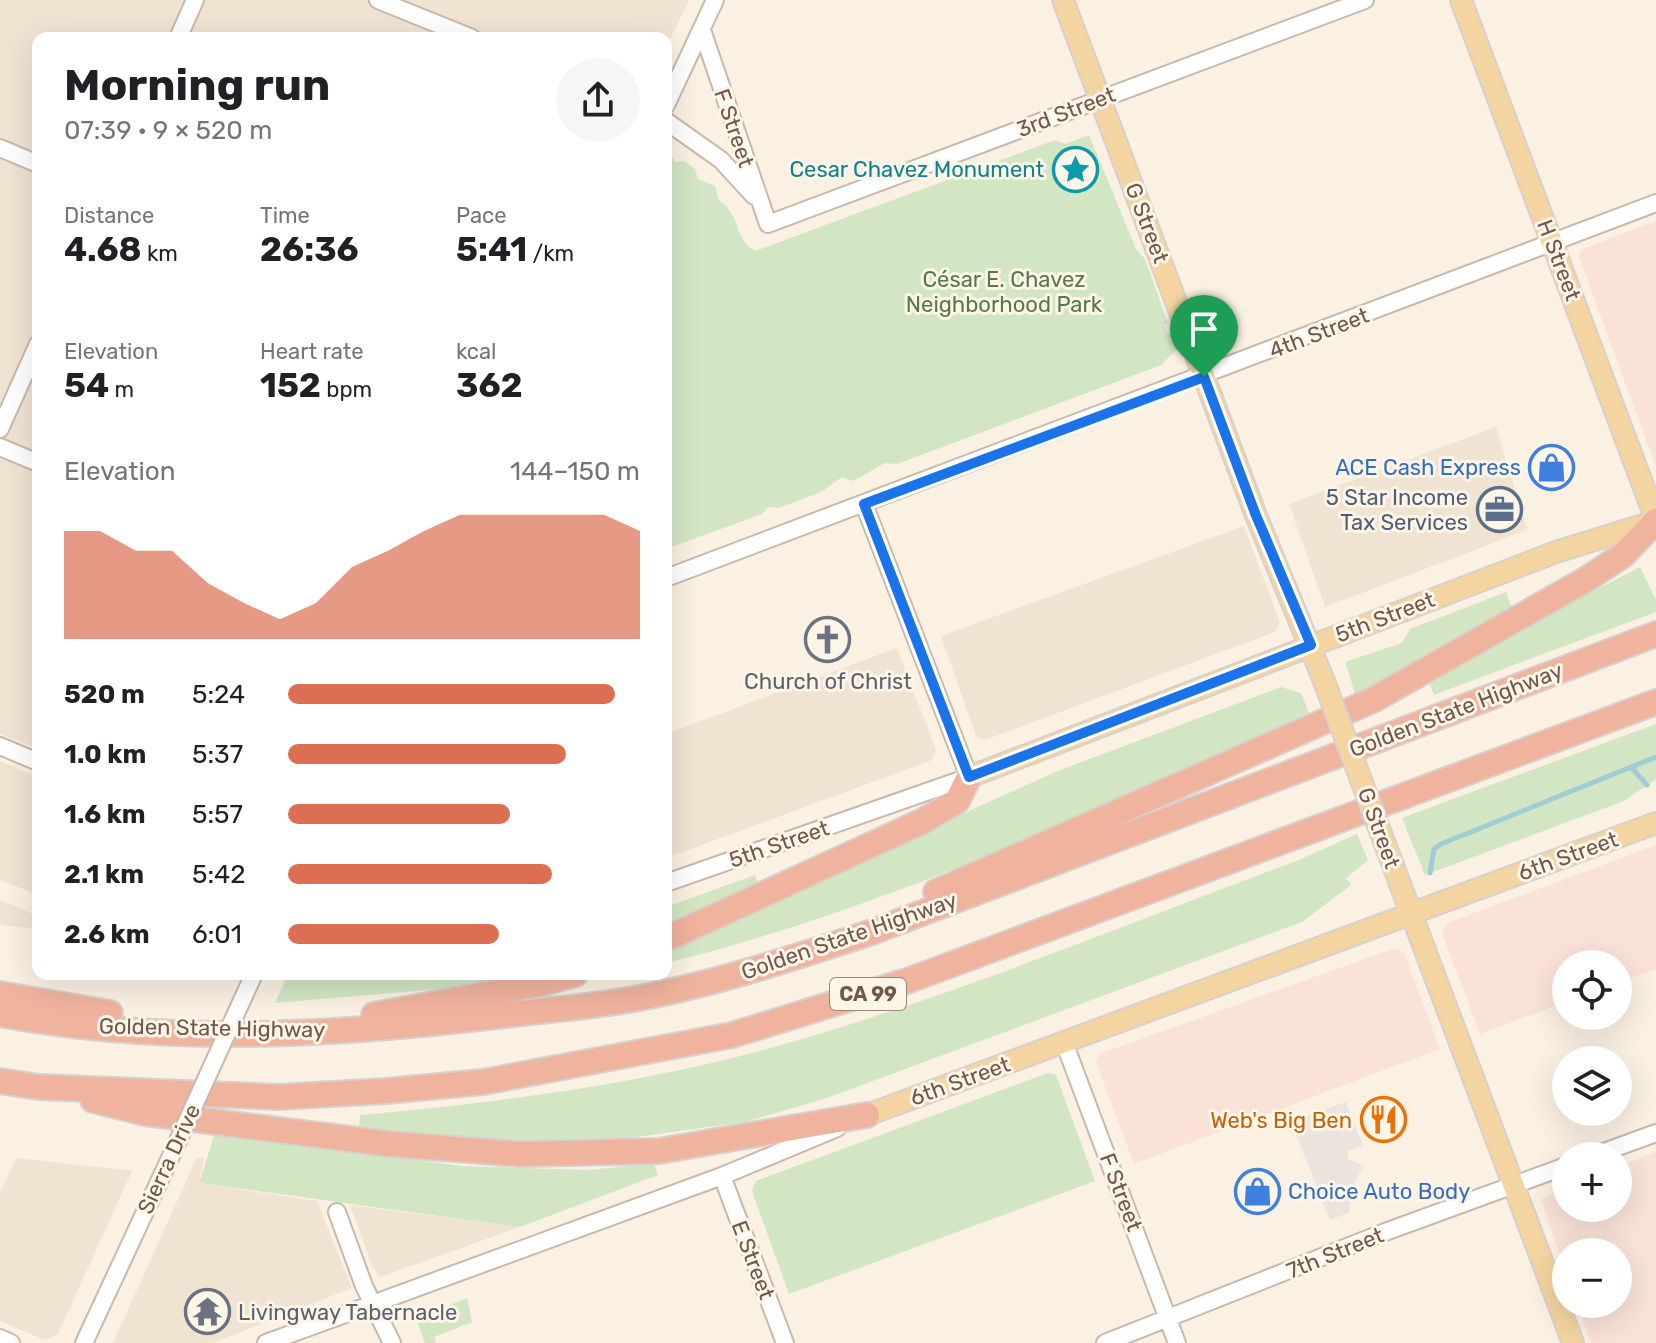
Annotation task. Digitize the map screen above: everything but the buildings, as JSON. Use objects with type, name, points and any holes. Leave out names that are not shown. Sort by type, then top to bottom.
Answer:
[{"type":"highway","points":[[872,932],[937,891],[1373,700],[1587,579],[1623,555],[1656,521]]},
{"type":"highway","name":"Golden State Highway","points":[[0,1014],[119,1029],[269,1033],[399,1027],[639,998],[794,958],[872,932],[1656,634]]},
{"type":"highway","name":"CA 99","points":[[0,1081],[39,1087],[278,1097],[386,1091],[483,1082],[732,1035],[907,981],[1656,702]]},
{"type":"highway","points":[[672,936],[923,821],[957,801],[969,777]]},
{"type":"highway","points":[[269,1033],[475,997],[549,980]]},
{"type":"highway","points":[[0,994],[206,1032]]},
{"type":"highway","points":[[39,1087],[145,1113],[390,1144],[521,1154],[659,1151],[867,1115]]},
{"type":"main road","name":"G Street","points":[[1063,0],[1255,513],[1311,645],[1573,1343]]},
{"type":"main road","name":"H Street","points":[[1461,0],[1656,521]]},
{"type":"main road","name":"5th Street","points":[[969,777],[1556,552],[1656,521]]},
{"type":"main road","name":"6th Street","points":[[867,1115],[1656,823]]},
{"type":"street","points":[[181,32],[195,0]]},
{"type":"street","points":[[378,0],[457,32]]},
{"type":"street","points":[[672,92],[715,0]]},
{"type":"street","name":"3rd Street","points":[[768,224],[1365,0]]},
{"type":"street","name":"F Street","points":[[702,30],[768,224]]},
{"type":"street","points":[[672,125],[721,160],[760,203]]},
{"type":"street","points":[[0,148],[32,161]]},
{"type":"street","name":"4th Street","points":[[672,576],[1204,377],[1656,203]]},
{"type":"street","points":[[0,429],[32,357]]},
{"type":"street","points":[[0,447],[32,460]]},
{"type":"street","points":[[864,504],[969,777]]},
{"type":"street","points":[[0,746],[32,759]]},
{"type":"street","name":"5th Street","points":[[672,881],[969,777]]},
{"type":"street","name":"Sierra Drive","points":[[84,1343],[251,980]]},
{"type":"street","name":"F Street","points":[[1064,1042],[1177,1343]]},
{"type":"street","name":"6th Street","points":[[266,1343],[722,1176],[867,1115]]},
{"type":"street","points":[[1631,1142],[1656,1133]]},
{"type":"street","name":"7th Street","points":[[1105,1343],[1385,1232],[1552,1172]]},
{"type":"street","name":"E Street","points":[[722,1176],[785,1343]]},
{"type":"street","points":[[337,1212],[392,1343]]},
{"type":"street","points":[[0,1338],[11,1343]]},
{"type":"shaded area","points":[[0,0],[689,0],[672,35],[672,32],[32,32],[32,747],[0,734]]},
{"type":"shaded area","points":[[1656,221],[1656,467],[1579,257],[1581,250]]},
{"type":"shaded area","points":[[1496,427],[1527,530],[1325,607],[1289,504]]},
{"type":"shaded area","points":[[1244,526],[1280,623],[1275,632],[985,740],[976,736],[941,636]]},
{"type":"shaded area","points":[[897,648],[936,750],[932,760],[672,856],[672,732]]},
{"type":"shaded area","points":[[0,761],[32,774],[32,893],[0,880]]},
{"type":"shaded area","points":[[1656,845],[1656,969],[1632,978],[1632,950],[1552,950],[1552,1007],[1480,1034],[1442,933],[1447,923]]},
{"type":"shaded area","points":[[0,900],[32,913],[32,928],[0,925]]},
{"type":"shaded area","points":[[1395,948],[1404,952],[1440,1049],[1134,1164],[1096,1062],[1099,1054]]},
{"type":"shaded area","points":[[1346,1102],[1363,1146],[1348,1151],[1348,1159],[1364,1166],[1350,1189],[1350,1212],[1330,1220],[1291,1121]]},
{"type":"shaded area","points":[[1656,1152],[1656,1343],[1591,1343],[1582,1318],[1632,1318],[1632,1238],[1554,1238],[1541,1199],[1552,1193],[1552,1222],[1632,1222],[1632,1161]]},
{"type":"shaded area","points":[[197,1157],[204,1158],[199,1183],[317,1201],[352,1288],[213,1343],[113,1343]]},
{"type":"shaded area","points":[[16,1158],[132,1171],[58,1334],[45,1340],[0,1321],[0,1193]]},
{"type":"shaded area","points":[[350,1205],[520,1227],[380,1277],[373,1268]]},
{"type":"green space","name":"César E. Chavez Neighborhood Park","points":[[1089,135],[1136,249],[1145,259],[1168,323],[1164,326],[1167,334],[1171,333],[1177,349],[1161,365],[897,464],[885,463],[853,481],[842,477],[821,492],[779,508],[768,507],[762,514],[672,547],[672,157],[675,162],[684,161],[695,169],[698,179],[715,186],[719,201],[731,212],[743,240],[755,251],[1055,140],[1065,144]]},
{"type":"green space","points":[[1640,567],[1656,600],[1656,612],[1434,695],[1427,678]]},
{"type":"green space","points":[[1506,592],[1511,606],[1395,675],[1355,693],[1345,662],[1402,643],[1410,629]]},
{"type":"green space","points":[[1281,687],[1301,693],[1310,715],[1073,820],[913,885],[749,940],[672,961],[672,945],[1055,772]]},
{"type":"green space","points":[[1656,724],[1656,779],[1624,801],[1425,875],[1402,818]]},
{"type":"green space","points":[[1357,834],[1368,860],[1346,878],[1351,885],[1302,922],[824,1099],[745,1122],[607,1141],[475,1139],[359,1129],[360,1115],[463,1105],[616,1083],[717,1062],[835,1029],[1035,960],[1299,860]]},
{"type":"green space","points":[[755,875],[757,882],[672,922],[672,905]]},
{"type":"green space","points":[[285,980],[493,980],[440,989],[275,1003]]},
{"type":"green space","points":[[1048,1073],[1056,1075],[1095,1181],[789,1294],[752,1191],[756,1181]]},
{"type":"green space","points":[[239,1135],[461,1166],[589,1170],[654,1163],[658,1175],[520,1227],[199,1183],[214,1136]]},
{"type":"green space","points":[[467,1298],[472,1322],[434,1337],[436,1343],[425,1343],[416,1318]]},
{"type":"waterway","points":[[1430,873],[1434,849],[1441,844],[1656,757]]},
{"type":"waterway","points":[[1632,768],[1647,785]]},
{"type":"place","name":"Cesar Chavez Monument","points":[[1075,169]]},
{"type":"place","name":"ACE Cash Express","points":[[1552,467]]},
{"type":"place","name":"5 Star Income Tax Services","points":[[1499,510]]},
{"type":"place","name":"Church of Christ","points":[[828,640]]},
{"type":"place","name":"Web's Big Ben","points":[[1383,1120]]},
{"type":"place","name":"Choice Auto Body","points":[[1257,1191]]},
{"type":"place","name":"Livingway Tabernacle","points":[[207,1312]]},
{"type":"route","points":[[1204,377],[1255,513],[1311,645],[969,777],[864,504],[1204,377]]}]
